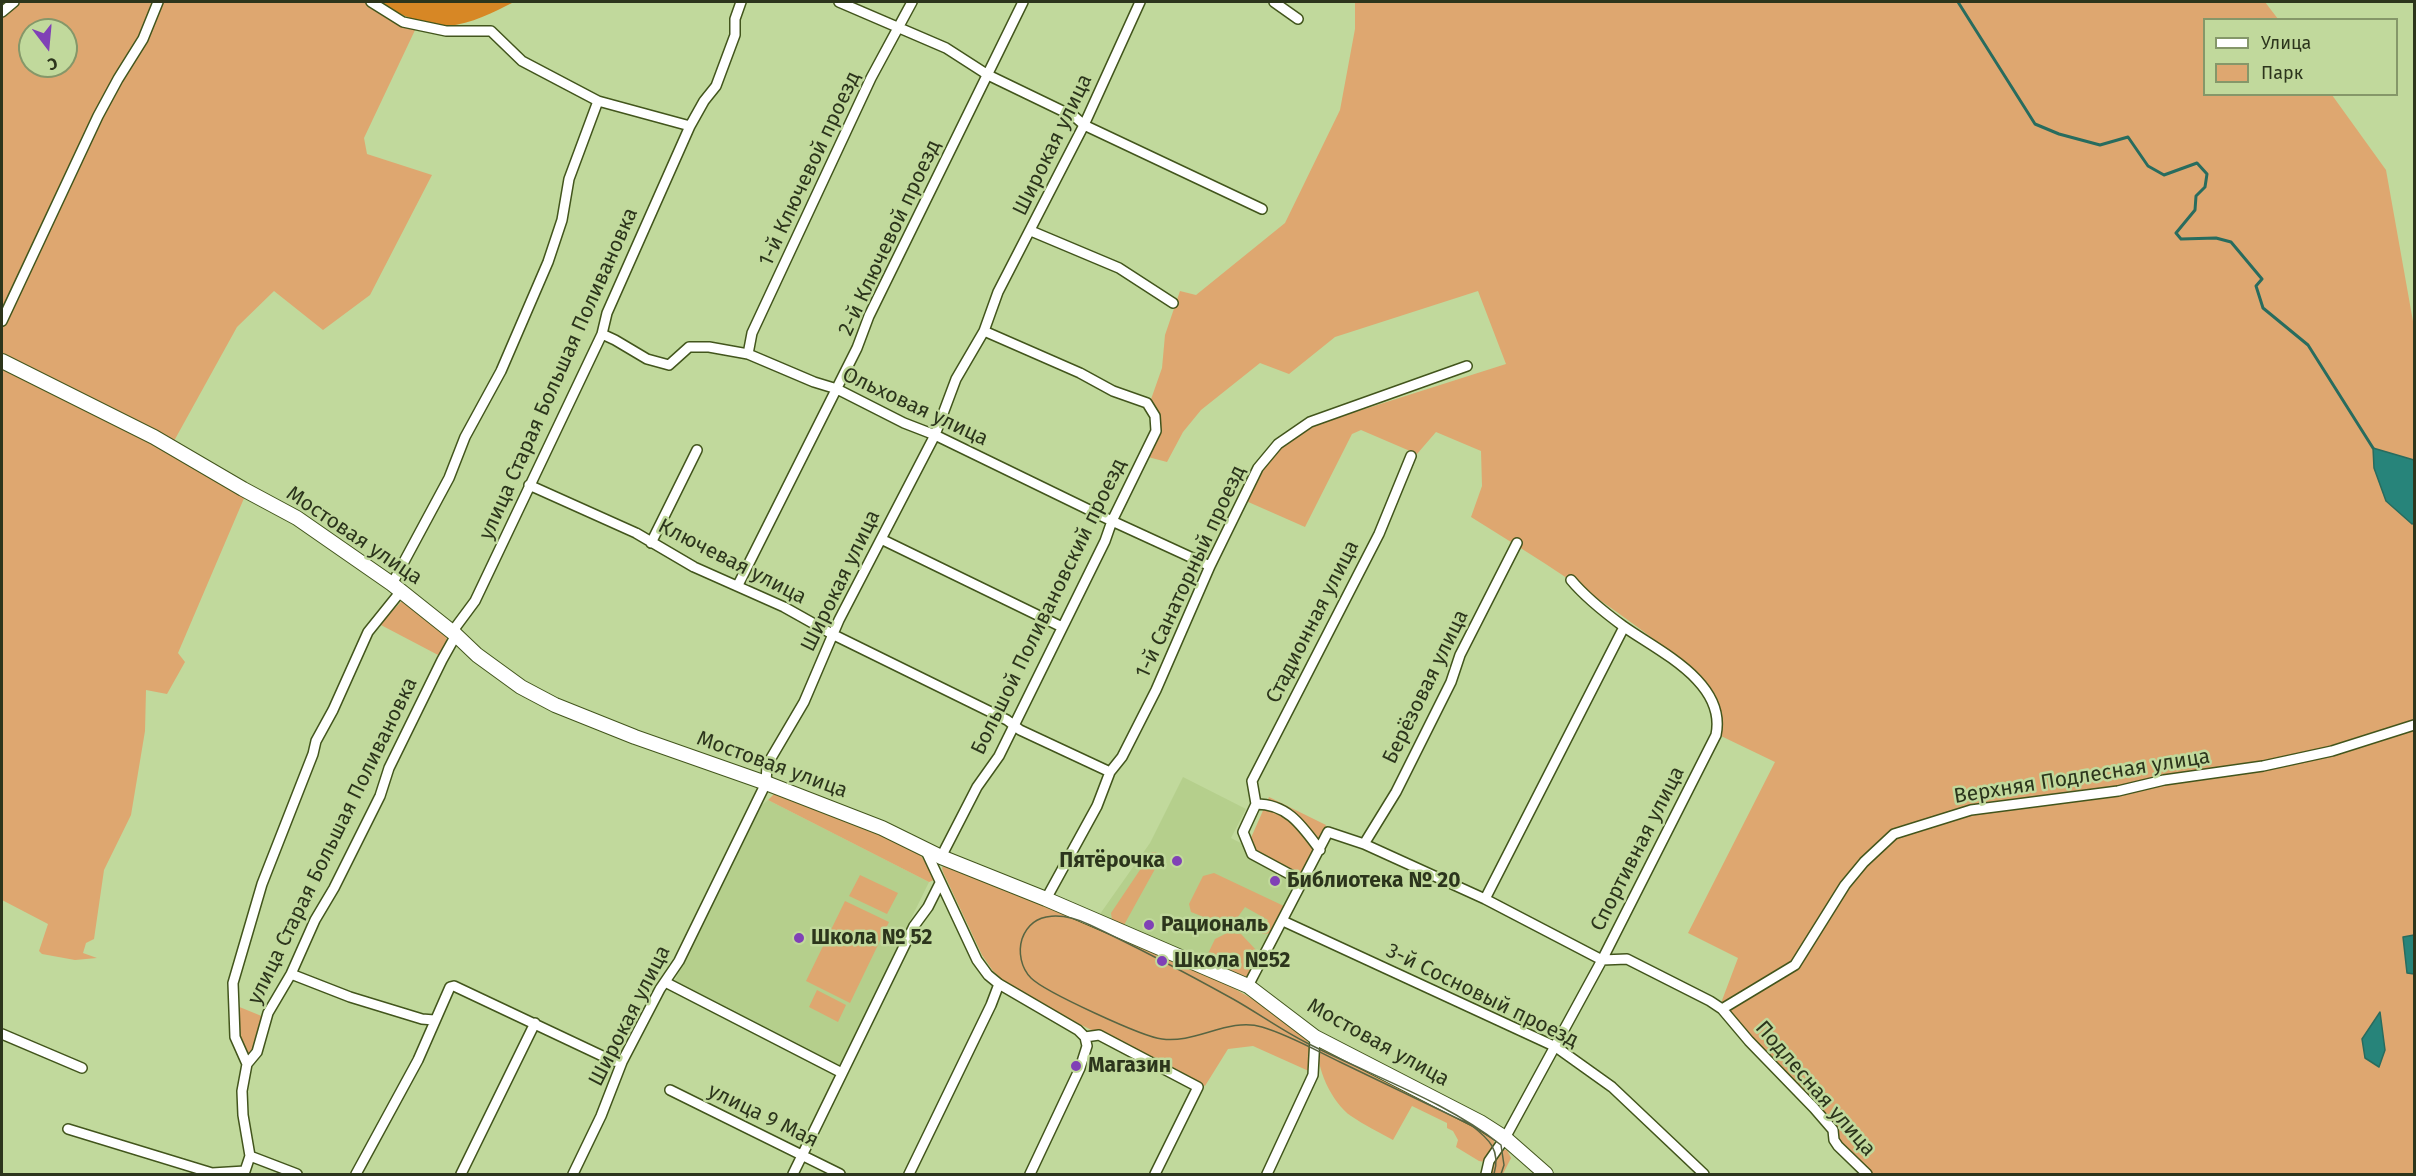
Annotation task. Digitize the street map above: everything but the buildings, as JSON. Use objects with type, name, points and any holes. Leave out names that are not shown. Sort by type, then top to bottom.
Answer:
[{"type":"street","points":[[2,12],[14,2]]},
{"type":"street","points":[[2,321],[98,116],[143,39],[159,2]]},
{"type":"street","points":[[371,2],[403,22],[446,31],[491,31],[522,61],[598,101],[690,126]]},
{"type":"street","name":"улица Старая Большая Поливановка","points":[[244,1173],[250,1156],[243,1115],[242,1091],[247,1064],[257,1052],[268,1013],[291,974],[315,920],[334,888],[380,796],[388,768],[454,634],[476,601],[529,484],[602,334],[607,313],[690,126],[704,101],[716,86],[735,34],[735,19],[741,2]]},
{"type":"street","points":[[839,2],[946,48],[988,75],[1075,117],[1084,125],[1262,209]]},
{"type":"street","name":"1-й Ключевой проезд","points":[[748,354],[752,333],[872,78],[912,2]]},
{"type":"street","name":"2-й Ключевой проезд","points":[[738,585],[837,389],[857,348],[869,316],[1023,2]]},
{"type":"street","name":"Широкая улица","points":[[573,1174],[601,1116],[622,1062],[665,982],[679,961],[766,783],[767,765],[804,702],[839,620],[935,435],[956,379],[984,331],[998,292],[1084,125],[1140,2]]},
{"type":"street","points":[[1274,2],[1298,19]]},
{"type":"street","name":"улица Старая Большая Поливановка","points":[[247,1064],[235,1037],[233,983],[262,884],[316,741],[333,710],[368,632],[397,587],[449,478],[465,437],[501,371],[548,262],[562,220],[569,179],[598,101]]},
{"type":"street","points":[[1030,231],[1119,268],[1173,303]]},
{"type":"street","name":"Большой Поливановский проезд","points":[[941,857],[977,787],[999,756],[1105,541],[1112,521],[1156,431],[1155,416],[1147,403],[1113,391],[1080,373],[984,331]]},
{"type":"street","name":"Ольховая улица","points":[[602,334],[647,359],[669,365],[689,347],[709,346],[748,354],[814,382],[837,389],[904,423],[935,435],[1210,566]]},
{"type":"street","name":"Мостовая улица","points":[[2,361],[154,437],[297,518],[397,587],[477,655],[521,687],[555,705],[882,828],[941,857],[1046,899],[1248,986],[1315,1037],[1480,1122],[1505,1138],[1546,1174]]},
{"type":"street","name":"1-й Санаторный проезд","points":[[1046,899],[1097,806],[1110,772],[1122,757],[1156,690],[1210,566],[1258,468],[1278,444],[1310,422],[1467,366]]},
{"type":"street","points":[[651,543],[697,450]]},
{"type":"street","name":"Стадионная улица","points":[[1256,804],[1252,781],[1379,534],[1411,456]]},
{"type":"street","name":"Ключевая улица","points":[[529,484],[615,523],[694,567],[738,585],[934,683],[1014,726],[1110,772]]},
{"type":"street","points":[[880,539],[1062,627]]},
{"type":"street","name":"Берёзовая улица","points":[[1364,844],[1396,792],[1451,682],[1460,655],[1517,543]]},
{"type":"street","name":"Спортивная улица","points":[[1486,1174],[1489,1161],[1505,1138],[1602,960],[1716,735],[1718,724],[1716,712],[1705,690],[1685,667],[1624,627],[1584,596],[1571,580]]},
{"type":"street","points":[[1485,899],[1624,627]]},
{"type":"street","name":"Верхняя Подлесная улица","points":[[1722,1009],[1795,965],[1845,885],[1864,862],[1894,834],[1971,810],[2118,791],[2164,780],[2263,766],[2332,751],[2415,725]]},
{"type":"street","points":[[1248,986],[1304,882],[1320,850],[1302,826],[1290,815],[1271,804],[1256,804],[1243,832],[1252,854],[1304,882]]},
{"type":"street","name":"Подлесная улица","points":[[1320,850],[1328,832],[1364,844],[1485,899],[1602,960],[1627,959],[1722,1009],[1749,1041],[1814,1108],[1833,1130],[1834,1140],[1838,1146],[1867,1174]]},
{"type":"street","points":[[925,849],[977,960],[988,975],[1081,1034],[1099,1035],[1198,1087],[1155,1174]]},
{"type":"street","points":[[793,1174],[914,926],[928,907],[940,883]]},
{"type":"street","name":"3-й Сосновый проезд","points":[[1283,921],[1556,1047],[1612,1087],[1704,1174]]},
{"type":"street","points":[[291,974],[350,997],[422,1019],[434,1020]]},
{"type":"street","points":[[665,982],[842,1073]]},
{"type":"street","points":[[909,1174],[992,1005],[999,984]]},
{"type":"street","points":[[356,1174],[418,1060],[450,987],[454,986],[613,1061],[622,1062]]},
{"type":"street","points":[[461,1174],[535,1023]]},
{"type":"street","points":[[2,1034],[82,1068]]},
{"type":"street","points":[[1030,1174],[1080,1068],[1087,1046],[1081,1034]]},
{"type":"street","points":[[1267,1174],[1313,1075],[1315,1037]]},
{"type":"street","name":"улица 9 Мая","points":[[670,1090],[840,1174]]},
{"type":"street","points":[[68,1129],[212,1173],[244,1173]]},
{"type":"street","points":[[250,1156],[297,1174]]},
{"type":"shaded area","points":[[377,2],[514,2],[474,20],[457,25],[439,26],[402,15]]},
{"type":"shaded area","points":[[1183,777],[1246,809],[1231,838],[1303,875],[1252,975],[1238,978],[1100,914],[1150,843]]},
{"type":"shaded area","name":"Школа № 52","points":[[768,800],[929,882],[839,1066],[674,982],[762,805]]},
{"type":"green space","points":[[19,2],[156,2],[139,38],[112,79],[2,315],[2,16]]},
{"type":"green space","points":[[162,2],[365,2],[402,24],[416,28],[364,138],[367,154],[432,175],[370,295],[323,330],[274,291],[237,327],[174,441],[2,355],[2,326],[99,122]]},
{"type":"green space","points":[[1355,2],[2265,2],[2277,18],[2203,18],[2203,96],[2333,96],[2386,170],[2414,327],[2414,1174],[1871,1174],[1855,1162],[1721,1003],[1738,958],[1688,933],[1775,762],[1721,736],[1722,723],[1718,705],[1710,688],[1701,677],[1642,630],[1594,596],[1471,517],[1482,486],[1481,451],[1436,432],[1417,454],[1361,430],[1352,434],[1305,527],[1246,501],[1279,446],[1308,427],[1506,364],[1478,291],[1335,337],[1289,374],[1260,363],[1201,410],[1183,432],[1167,462],[1144,456],[1157,431],[1149,405],[1162,368],[1165,335],[1180,291],[1196,295],[1285,223],[1340,110],[1355,29]]},
{"type":"green space","points":[[2,368],[152,444],[245,496],[178,653],[185,662],[167,694],[146,690],[145,731],[131,815],[104,870],[94,939],[86,943],[83,953],[97,958],[75,960],[42,954],[39,951],[48,924],[2,900]]},
{"type":"green space","points":[[402,601],[406,601],[447,635],[446,646],[440,656],[379,624]]},
{"type":"green space","points":[[774,794],[780,794],[916,850],[927,864],[934,880],[929,882],[768,800]]},
{"type":"green space","points":[[1269,797],[1326,825],[1303,875],[1253,850],[1250,840]]},
{"type":"green space","points":[[1152,852],[1158,853],[1160,860],[1124,925],[1112,920],[1111,913]]},
{"type":"green space","points":[[944,864],[949,864],[1228,985],[1277,1013],[1307,1039],[1311,1056],[1311,1072],[1253,1046],[1228,1049],[1205,1086],[1055,1012],[1006,983],[993,971],[982,955],[943,872]]},
{"type":"green space","points":[[1214,873],[1286,907],[1273,933],[1262,934],[1268,920],[1245,907],[1235,921],[1227,926],[1191,912],[1189,904],[1203,876]]},
{"type":"green space","points":[[860,875],[898,893],[887,914],[849,896]]},
{"type":"green space","points":[[845,901],[889,922],[850,1003],[806,981]]},
{"type":"green space","points":[[1227,933],[1241,934],[1257,951],[1260,960],[1252,975],[1246,979],[1204,962],[1215,939]]},
{"type":"green space","points":[[817,990],[846,1005],[838,1022],[809,1007]]},
{"type":"green space","points":[[237,1006],[264,1017],[255,1050],[247,1056],[238,1038]]},
{"type":"green space","points":[[1319,1045],[1479,1125],[1493,1137],[1495,1146],[1485,1162],[1479,1161],[1456,1147],[1458,1140],[1453,1131],[1447,1128],[1447,1123],[1412,1106],[1393,1140],[1351,1116],[1338,1103],[1326,1084],[1319,1063]]},
{"type":"green space","points":[[1499,1150],[1507,1150],[1511,1158],[1503,1174],[1489,1174],[1492,1161]]},
{"type":"water","points":[[2373,448],[2414,460],[2414,523],[2412,524],[2386,501],[2374,468]]},
{"type":"water","points":[[2414,935],[2414,974],[2407,973],[2403,937]]},
{"type":"water","points":[[2380,1012],[2385,1050],[2379,1067],[2365,1058],[2362,1039]]},
{"type":"waterway","points":[[1958,2],[2035,124],[2059,134],[2100,145],[2128,137],[2148,166],[2164,175],[2197,163],[2207,174],[2205,187],[2196,196],[2195,210],[2176,233],[2181,239],[2216,238],[2231,242],[2262,279],[2256,286],[2263,308],[2308,345],[2373,448]]},
{"type":"tram line","points":[[1494,1174],[1495,1152],[1488,1140],[1471,1125],[1282,1034],[1262,1027],[1237,1025],[1187,1038],[1162,1039],[1135,1031],[1074,1003],[1040,985],[1025,970],[1020,949],[1027,929],[1042,918],[1052,916],[1071,918],[1162,961],[1242,1004],[1288,1033],[1431,1102],[1479,1129],[1501,1145],[1504,1165],[1501,1174]]},
{"type":"place","name":"Пятёрочка","points":[[1177,861]]},
{"type":"place","name":"Библиотека № 20","points":[[1275,881]]},
{"type":"place","name":"Рациональ","points":[[1149,925]]},
{"type":"place","name":"Школа № 52","points":[[799,938]]},
{"type":"place","name":"Школа №52","points":[[1162,961]]},
{"type":"place","name":"Магазин","points":[[1076,1066]]}]
